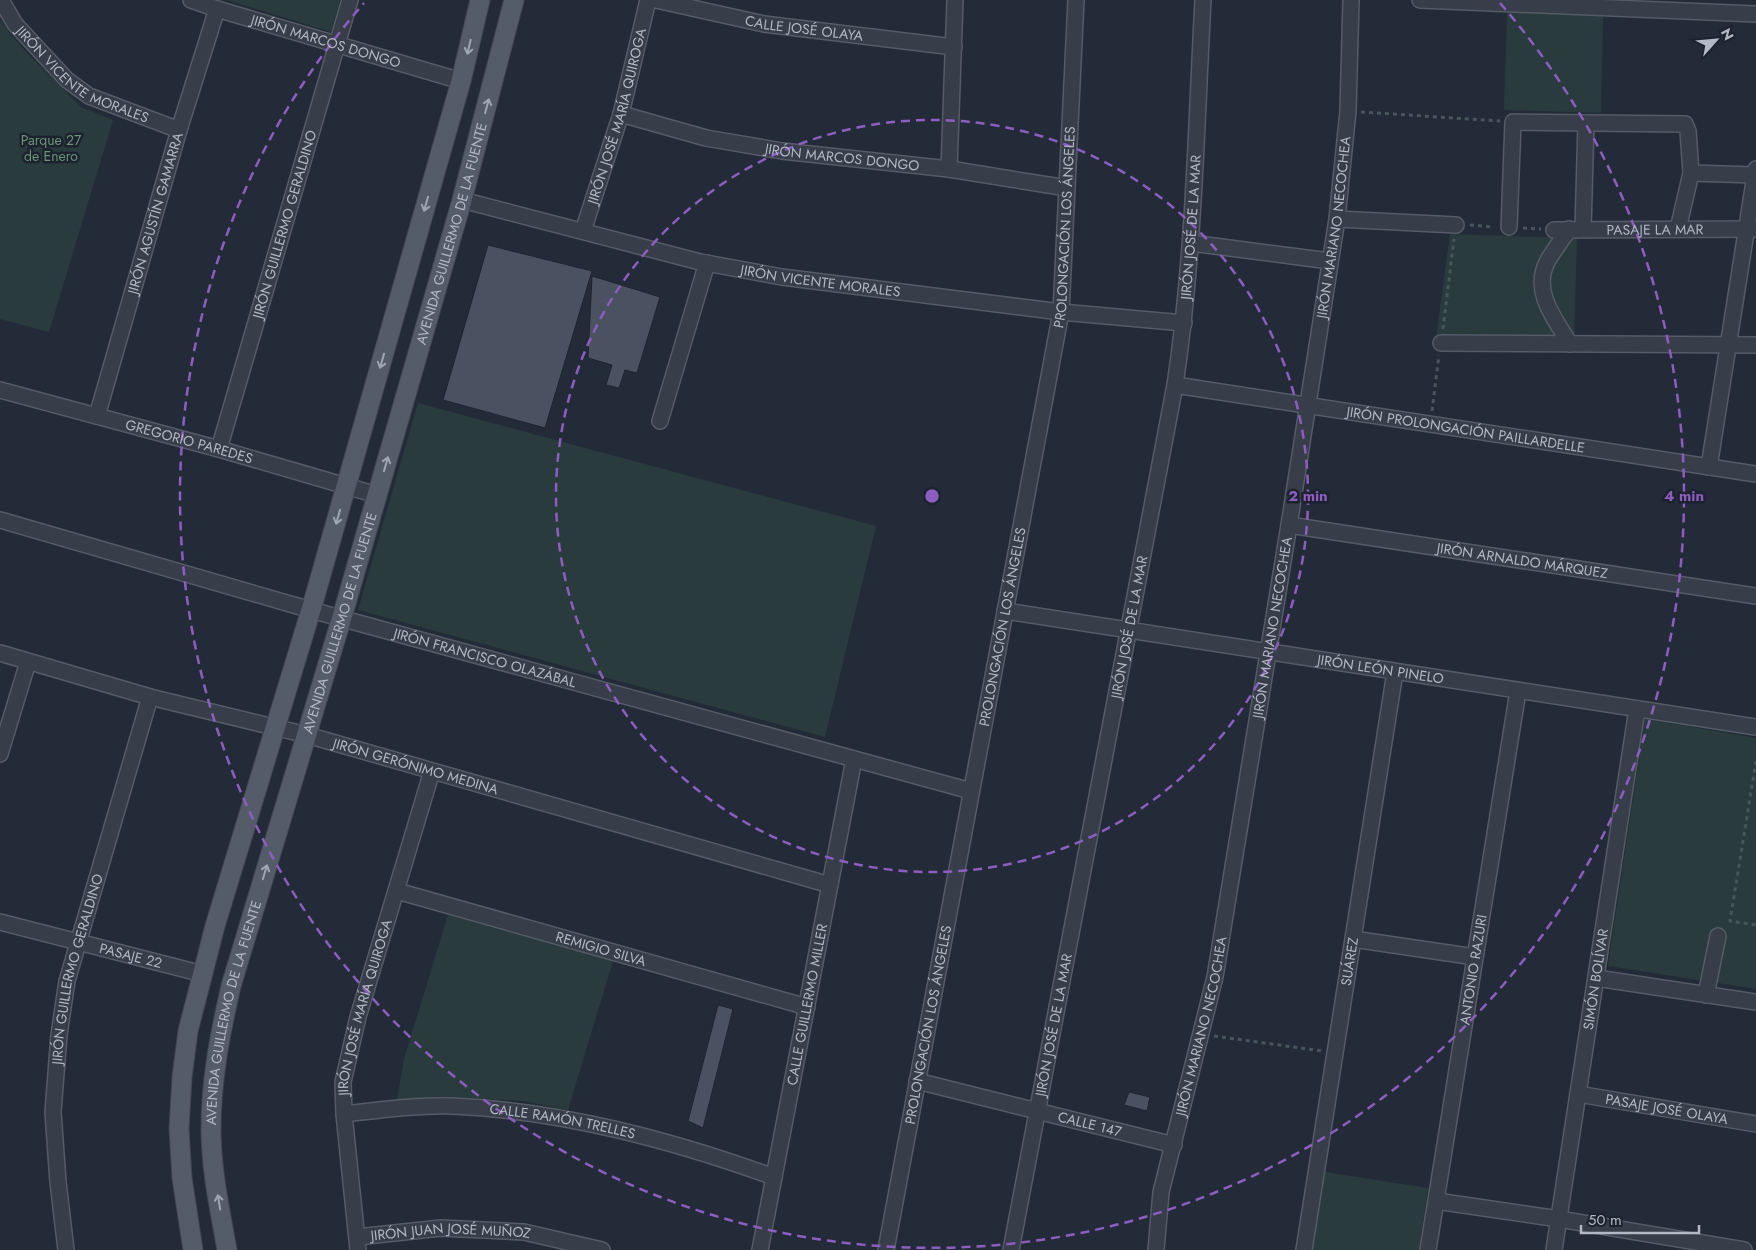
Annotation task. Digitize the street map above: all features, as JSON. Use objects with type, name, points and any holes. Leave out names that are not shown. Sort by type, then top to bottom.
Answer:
[{"type":"main road","points":[[193,1250],[182,1178],[179,1129],[182,1077],[188,1031],[215,926],[311,610],[461,81],[480,0]]},
{"type":"main road","name":"AVENIDA GUILLERMO DE LA FUENTE","points":[[226,1250],[214,1174],[210,1131],[212,1082],[219,1037],[231,986],[342,618],[462,200],[514,0]]},
{"type":"street","name":"JIRÓN VICENTE MORALES","points":[[1,0],[15,24],[67,80],[89,96],[179,130]]},
{"type":"street","name":"JIRÓN MARCOS DONGO","points":[[190,0],[461,81]]},
{"type":"street","name":"JIRÓN GUILLERMO GERALDINO","points":[[219,449],[350,0]]},
{"type":"street","name":"JIRÓN JOSÉ MARÍA QUIROGA","points":[[583,232],[621,114],[648,0]]},
{"type":"street","name":"CALLE JOSÉ OLAYA","points":[[656,0],[764,24],[954,47]]},
{"type":"street","points":[[949,169],[955,0]]},
{"type":"street","name":"PROLONGACIÓN LOS ÁNGELES","points":[[886,1250],[1061,312],[1076,0]]},
{"type":"street","name":"JIRÓN JOSÉ DE LA MAR","points":[[1011,1250],[1175,385],[1184,323],[1191,243],[1203,0]]},
{"type":"street","name":"JIRÓN MARIANO NECOCHEA","points":[[1156,1250],[1161,1192],[1217,967],[1270,652],[1337,219],[1348,111],[1351,0]]},
{"type":"street","points":[[1420,0],[1563,3],[1756,14]]},
{"type":"street","name":"JIRÓN AGUSTÍN GAMARRA","points":[[97,416],[179,130],[217,9]]},
{"type":"street","name":"JIRÓN MARCOS DONGO","points":[[621,114],[706,138],[772,150],[949,169],[1067,188]]},
{"type":"street","points":[[1508,227],[1513,122],[1684,124],[1688,132],[1691,173],[1678,229]]},
{"type":"street","points":[[1570,344],[1542,295],[1543,280],[1546,263],[1569,229],[1586,123]]},
{"type":"street","points":[[1691,173],[1756,172],[1751,229],[1728,345],[1709,467]]},
{"type":"street","name":"JIRÓN VICENTE MORALES","points":[[462,200],[708,263],[782,277],[1061,312],[1184,323]]},
{"type":"street","points":[[1337,219],[1456,225]]},
{"type":"street","name":"PASAJE LA MAR","points":[[1569,229],[1751,229]]},
{"type":"street","points":[[1191,243],[1330,261]]},
{"type":"street","points":[[660,421],[708,263]]},
{"type":"street","points":[[1441,343],[1756,345]]},
{"type":"street","name":"JIRÓN PROLONGACIÓN PAILLARDELLE","points":[[1175,385],[1756,474]]},
{"type":"street","name":"GREGORIO PAREDES","points":[[0,390],[219,449],[377,495]]},
{"type":"street","name":"JIRÓN FRANCISCO OLAZÁBAL","points":[[0,520],[311,610],[971,791]]},
{"type":"street","name":"JIRÓN ARNALDO MÁRQUEZ","points":[[1289,525],[1756,596]]},
{"type":"street","name":"JIRÓN LEÓN PINELO","points":[[1005,611],[1756,727]]},
{"type":"street","name":"JIRÓN GERÓNIMO MEDINA","points":[[0,653],[150,697],[276,726],[830,885]]},
{"type":"street","points":[[0,754],[28,662]]},
{"type":"street","name":"SUÁREZ","points":[[1304,1250],[1395,672]]},
{"type":"street","name":"ANTONIO RAZURI","points":[[1428,1250],[1518,690]]},
{"type":"street","name":"JIRÓN GUILLERMO GERALDINO","points":[[66,1250],[58,1182],[53,1112],[59,1035],[68,981],[78,942],[150,697]]},
{"type":"street","name":"SIMÓN BOLÍVAR","points":[[1554,1250],[1637,709]]},
{"type":"street","name":"CALLE GUILLERMO MILLER","points":[[760,1250],[854,759]]},
{"type":"street","name":"JIRÓN JOSÉ MARÍA QUIROGA","points":[[358,1244],[344,1114],[343,1082],[358,1017],[432,771]]},
{"type":"street","name":"REMIGIO SILVA","points":[[397,891],[807,1007]]},
{"type":"street","name":"PASAJE 22","points":[[0,922],[203,974]]},
{"type":"street","points":[[1706,994],[1718,936]]},
{"type":"street","points":[[1353,939],[1475,957]]},
{"type":"street","points":[[1596,978],[1756,1002]]},
{"type":"street","name":"CALLE 147","points":[[917,1081],[1174,1145]]},
{"type":"street","name":"PASAJE JOSÉ OLAYA","points":[[1578,1094],[1756,1124]]},
{"type":"street","name":"CALLE RAMÓN TRELLES","points":[[344,1114],[391,1109],[452,1106],[523,1112],[572,1120],[668,1142],[728,1160],[774,1177]]},
{"type":"street","points":[[1436,1201],[1559,1219],[1681,1245],[1744,1250]]},
{"type":"street","name":"JIRÓN JUAN JOSÉ MUÑOZ","points":[[358,1244],[441,1228],[524,1232],[602,1250]]},
{"type":"path","points":[[1348,111],[1513,122]]},
{"type":"path","points":[[1431,424],[1456,225]]},
{"type":"path","points":[[1756,761],[1730,921],[1756,925]]},
{"type":"path","points":[[1201,1034],[1335,1053]]},
{"type":"green space","points":[[227,0],[340,0],[331,32]]},
{"type":"green space","points":[[1507,12],[1603,15],[1601,113],[1504,110]]},
{"type":"green space","name":"Parque 27 de Enero","points":[[0,19],[29,55],[81,107],[113,120],[49,332],[0,319]]},
{"type":"green space","points":[[1450,234],[1577,238],[1574,340],[1436,338]]},
{"type":"green space","points":[[418,403],[876,526],[825,737],[358,610]]},
{"type":"green space","points":[[1645,719],[1756,738],[1756,989],[1608,966]]},
{"type":"green space","points":[[448,915],[613,961],[568,1110],[523,1101],[442,1096],[397,1100],[404,1059]]},
{"type":"green space","points":[[1325,1172],[1428,1188],[1419,1250],[1313,1250]]},
{"type":"building","points":[[488,245],[592,271],[545,428],[443,400]]},
{"type":"building","points":[[592,276],[660,297],[637,373],[625,370],[619,388],[606,385],[612,365],[588,358]]},
{"type":"building","points":[[718,1005],[733,1009],[703,1128],[688,1121]]},
{"type":"building","points":[[1129,1092],[1150,1097],[1147,1111],[1124,1105]]}]
